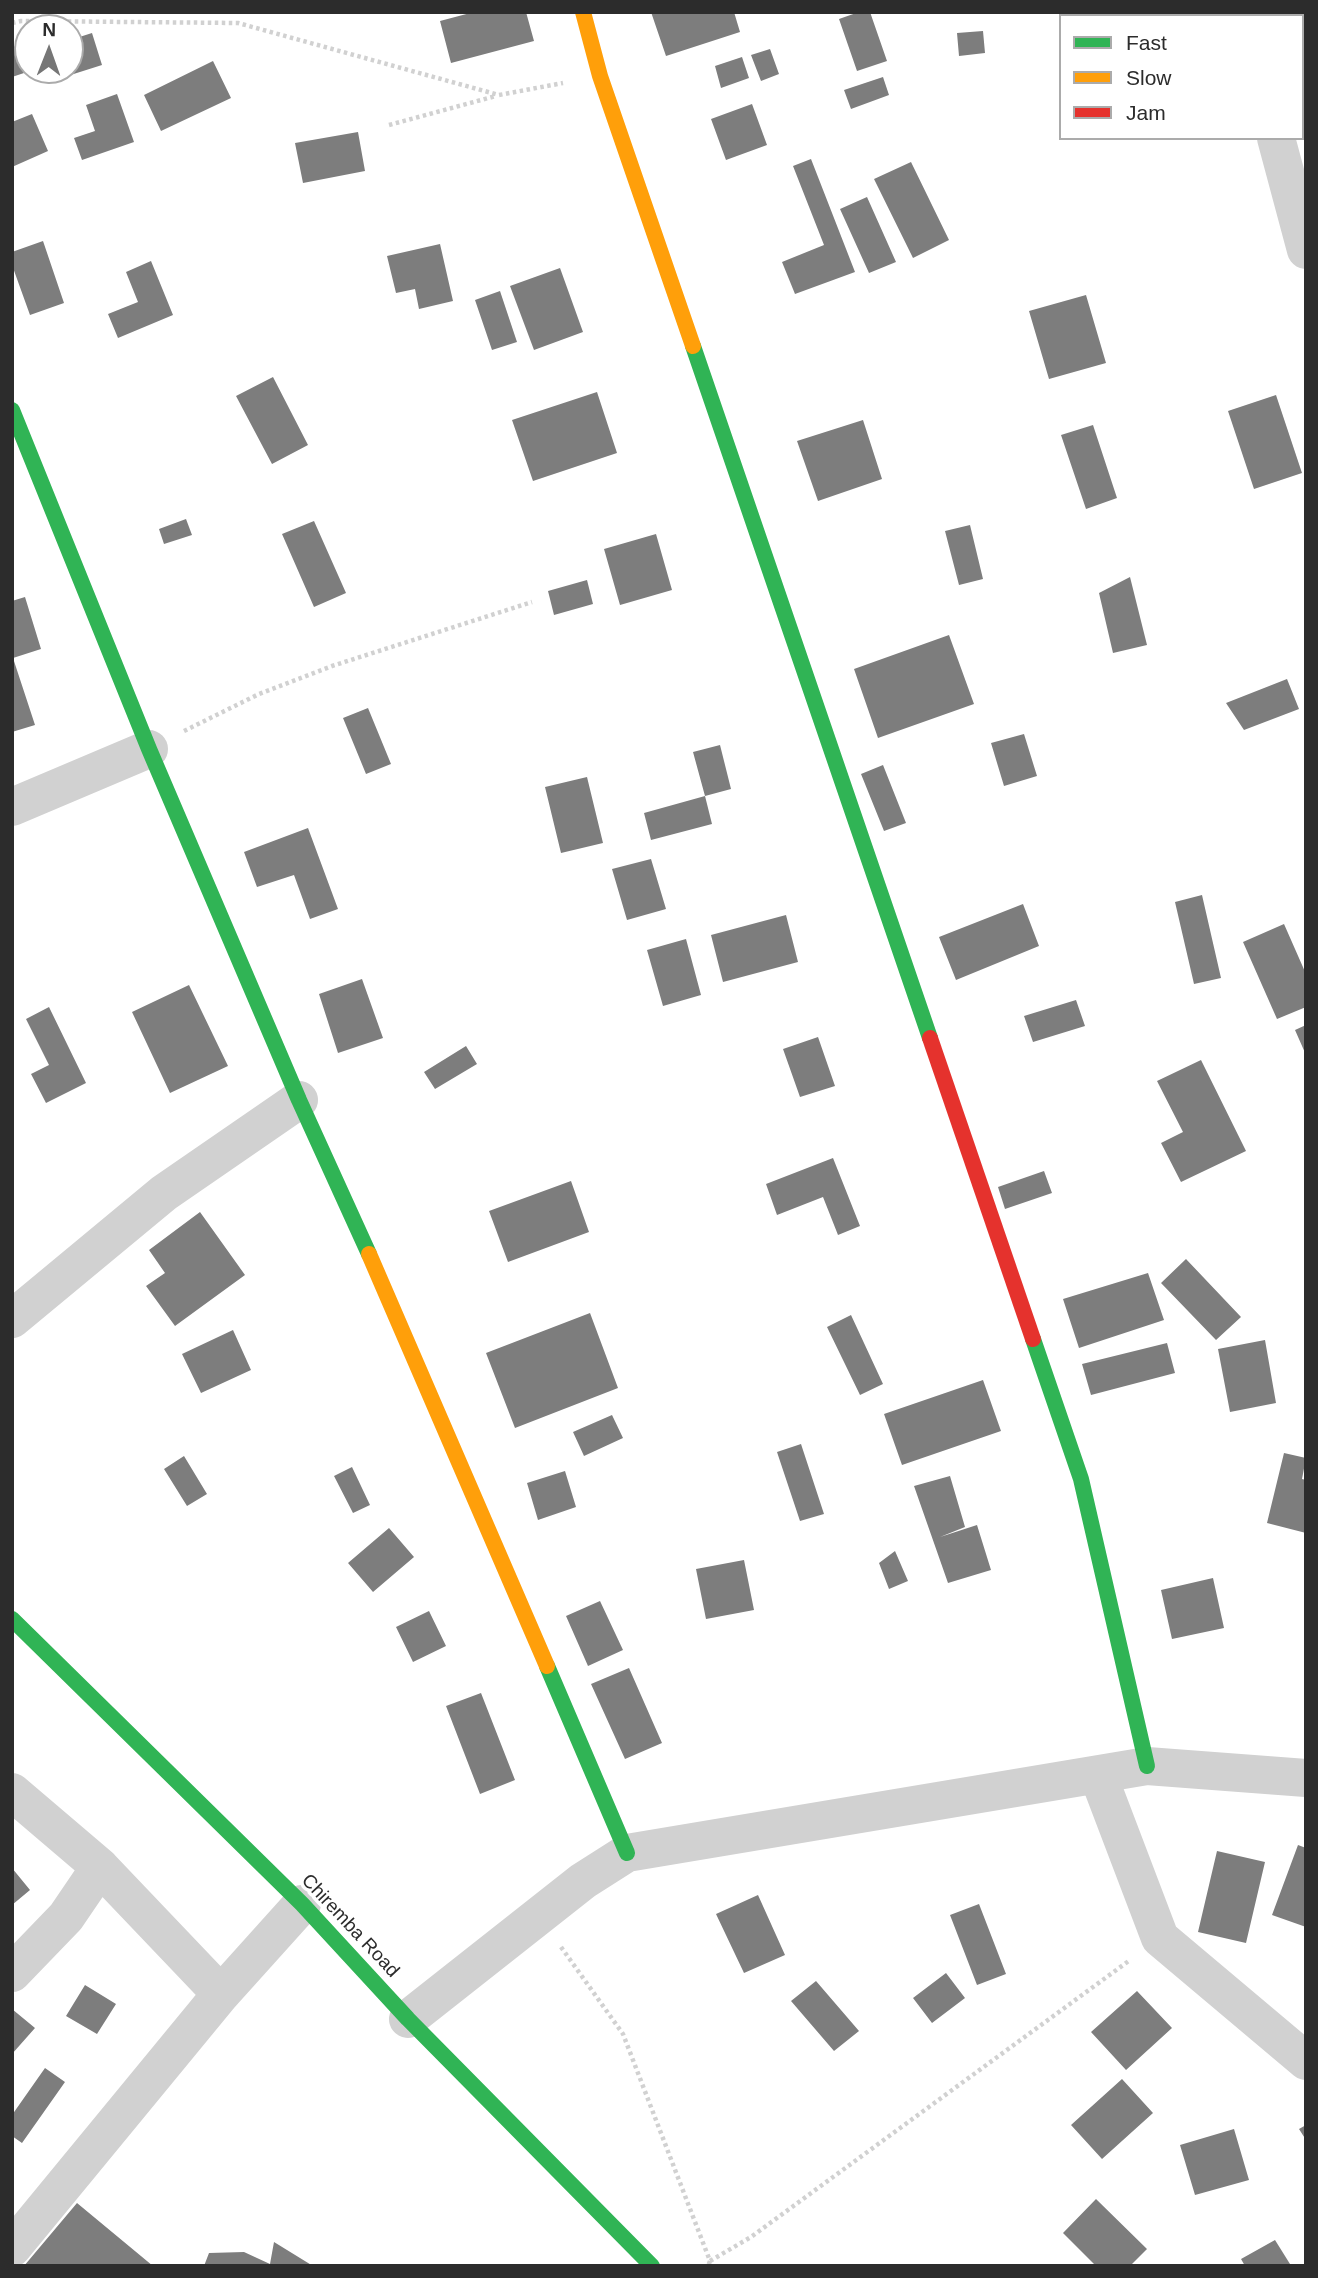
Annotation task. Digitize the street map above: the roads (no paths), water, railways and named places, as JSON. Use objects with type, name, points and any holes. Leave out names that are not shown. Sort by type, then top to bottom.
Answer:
[{"type":"street","points":[[583,12],[600,76],[1081,1479],[1147,1766]]},
{"type":"street","points":[[1277,140],[1306,250]]},
{"type":"street","points":[[12,410],[149,749],[299,1100],[391,1301],[627,1853]]},
{"type":"street","points":[[12,807],[149,749]]},
{"type":"street","points":[[12,1319],[164,1193],[299,1100]]},
{"type":"street","name":"Chiremba Road","points":[[12,1619],[302,1904],[408,2019],[652,2266]]},
{"type":"street","points":[[408,2019],[538,1915],[583,1881],[627,1853],[1147,1766],[1306,1779]]},
{"type":"street","points":[[1098,1775],[1160,1938],[1306,2061]]},
{"type":"street","points":[[12,1791],[100,1867],[221,1994]]},
{"type":"street","points":[[12,1973],[66,1917],[100,1867]]},
{"type":"street","points":[[12,2248],[221,1994],[302,1904]]}]
